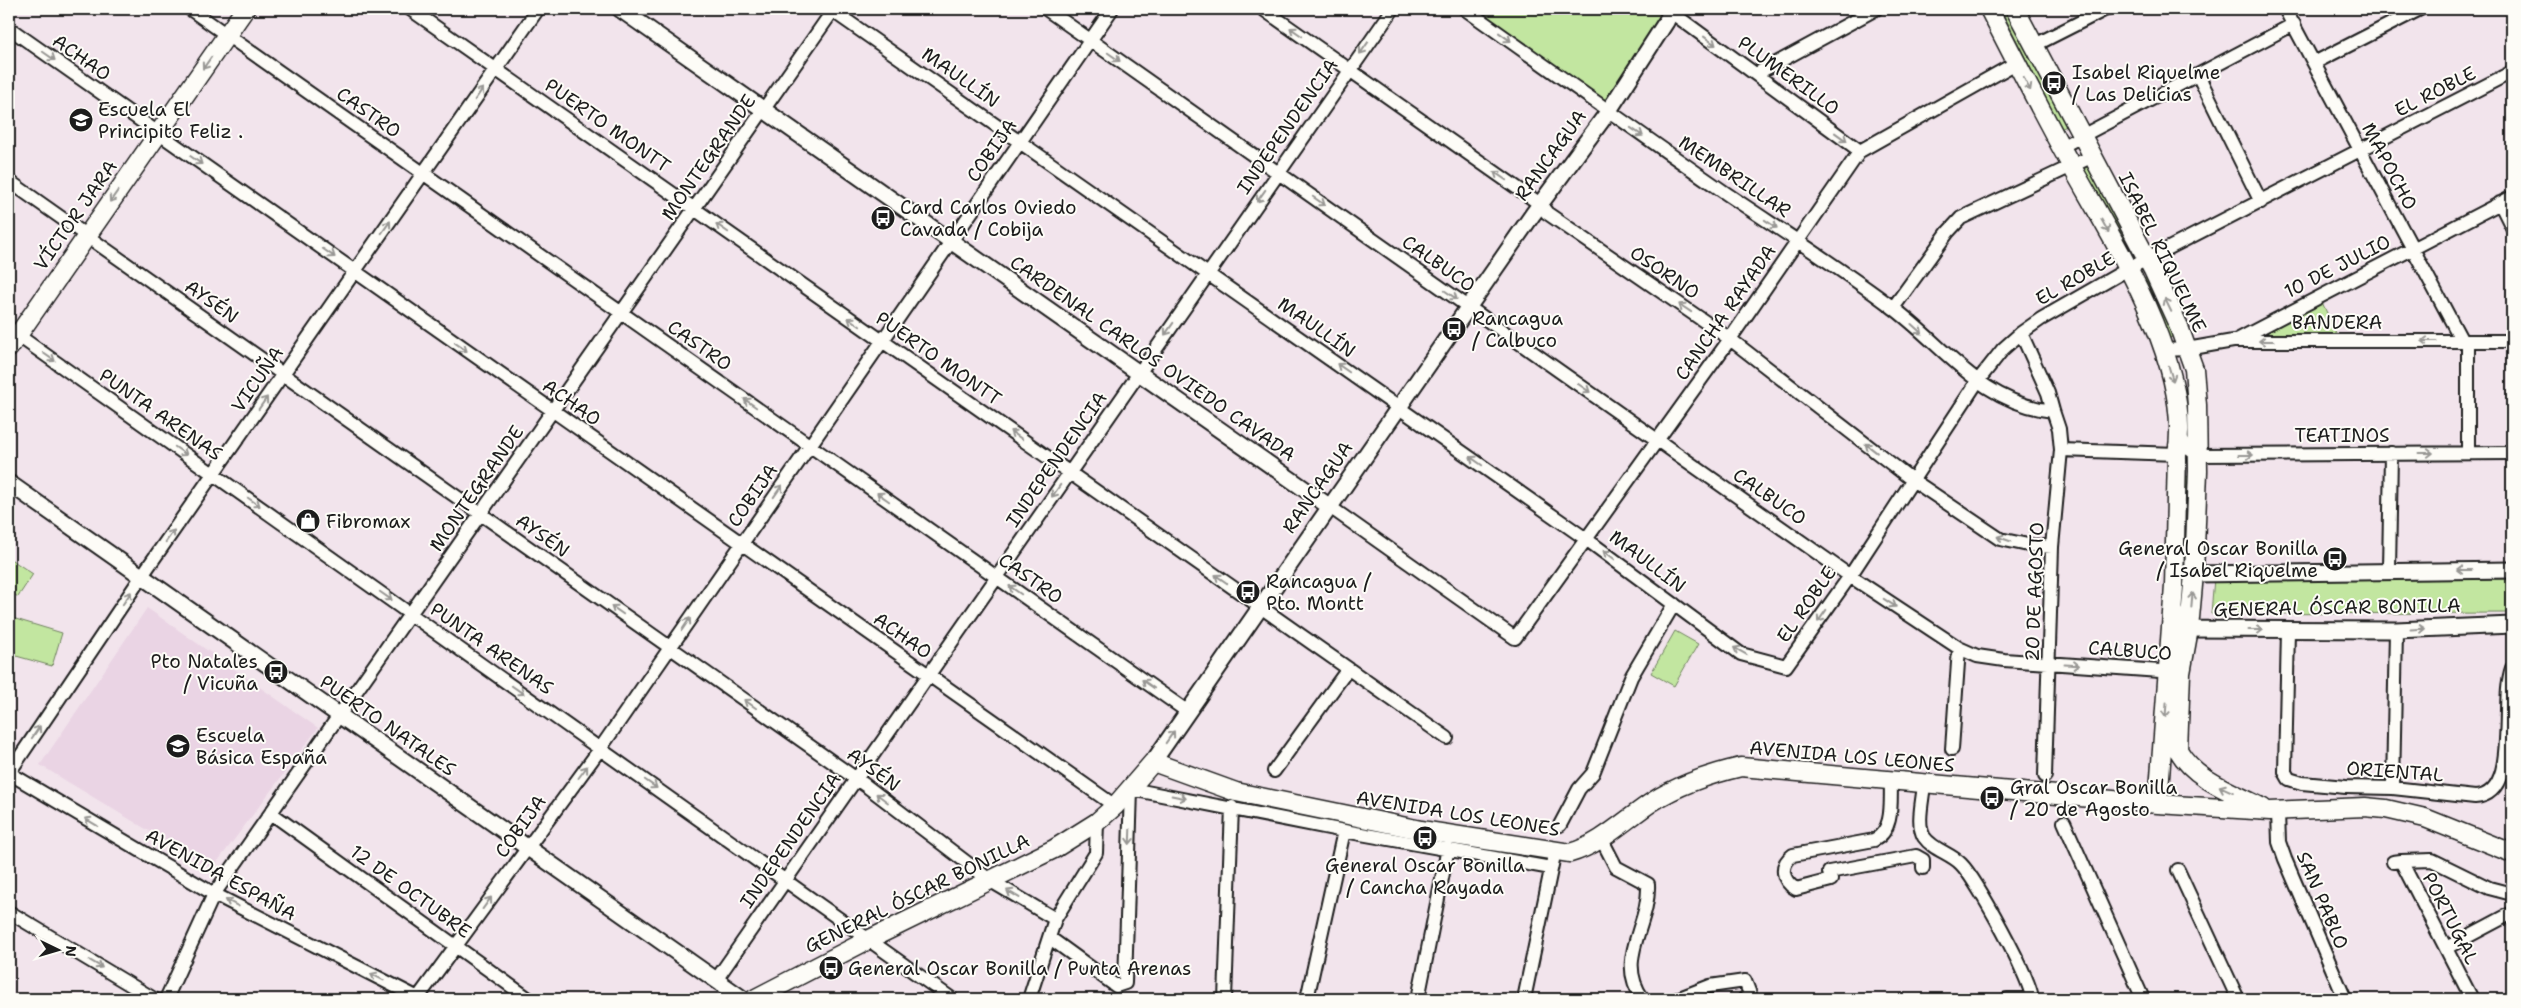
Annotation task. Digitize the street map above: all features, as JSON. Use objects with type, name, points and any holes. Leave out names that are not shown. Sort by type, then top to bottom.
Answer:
[{"type":"main road","name":"VÍCTOR JARA","points":[[12,337],[87,236],[245,9]]},
{"type":"main road","name":"ISABEL RIQUELME","points":[[1989,9],[2016,63],[2128,269],[2163,350],[2176,392],[2178,446],[2173,609],[2178,750],[2184,760],[2212,783],[2274,812]]},
{"type":"main road","name":"ISABEL RIQUELME","points":[[2015,9],[2147,260],[2194,369],[2198,455],[2194,574],[2189,629],[2175,672],[2158,804]]},
{"type":"main road","name":"AVENIDA LOS LEONES","points":[[1153,762],[1243,794],[1421,830],[1553,860],[1585,849],[1654,801],[1699,780],[1742,767],[2158,804],[2274,812],[2365,807],[2386,809],[2425,818],[2512,853]]},
{"type":"main road","name":"RANCAGUA","points":[[1096,822],[1115,806],[1153,762]]},
{"type":"main road","name":"GENERAL ÓSCAR BONILLA","points":[[754,999],[868,940],[1054,849],[1096,822]]},
{"type":"street","name":"CASTRO","points":[[190,9],[1188,712]]},
{"type":"street","name":"PUERTO MONTT","points":[[410,9],[1447,738]]},
{"type":"street","name":"VICUÑA","points":[[9,773],[142,576],[538,9]]},
{"type":"street","name":"CARDENAL CARLOS OVIEDO CAVADA","points":[[620,9],[1515,638]]},
{"type":"street","name":"MONTEGRANDE","points":[[166,999],[214,894],[622,313],[832,9]]},
{"type":"street","name":"MAULLÍN","points":[[832,9],[1586,539],[1741,654],[1786,666]]},
{"type":"street","name":"CALBUCO","points":[[1046,9],[1850,576],[1960,648],[1977,656],[2050,664],[2175,672]]},
{"type":"street","name":"COBIJA","points":[[418,999],[600,749],[1112,9]]},
{"type":"street","name":"OSORNO","points":[[1264,9],[1540,204],[1547,214],[1730,339],[1912,479],[2000,539],[2052,548]]},
{"type":"street","name":"INDEPENDENCIA","points":[[716,980],[1393,9]]},
{"type":"street","name":"MEMBRILLAR","points":[[1465,9],[1608,112],[1893,308],[1977,382]]},
{"type":"street","points":[[1756,74],[1876,9]]},
{"type":"street","points":[[2035,45],[2106,9]]},
{"type":"street","name":"MAPOCHO","points":[[2286,9],[2412,249],[2465,341],[2468,453]]},
{"type":"street","points":[[2314,63],[2420,9]]},
{"type":"street","name":"RANCAGUA","points":[[1153,762],[1540,204],[1608,112],[1671,10]]},
{"type":"street","name":"PLUMERILLO","points":[[1671,10],[1860,151]]},
{"type":"street","points":[[2062,147],[2294,24]]},
{"type":"street","name":"ACHAO","points":[[9,28],[1115,806]]},
{"type":"street","name":"CANCHA RAYADA","points":[[1515,638],[1730,339],[1860,151],[2016,63]]},
{"type":"street","name":"EL ROBLE","points":[[1786,666],[1850,576],[1977,382],[2003,349],[2021,333],[2041,319],[2128,269],[2512,72]]},
{"type":"street","points":[[2198,75],[2261,202]]},
{"type":"street","points":[[1893,308],[1948,232],[1961,218],[2092,156]]},
{"type":"street","name":"AYSÉN","points":[[9,181],[856,779],[991,881],[1055,919]]},
{"type":"street","name":"10 DE JULIO","points":[[2233,341],[2512,197]]},
{"type":"street","points":[[2500,203],[2512,227]]},
{"type":"street","name":"20 DE AGOSTO","points":[[2021,333],[2048,393],[2059,430],[2061,450],[2052,548],[2050,664],[2045,776]]},
{"type":"street","name":"PUNTA ARENAS","points":[[12,337],[214,474],[952,999]]},
{"type":"street","name":"BANDERA","points":[[2163,350],[2187,349],[2233,341],[2512,341]]},
{"type":"street","points":[[1977,382],[2006,400],[2040,410],[2053,411]]},
{"type":"street","points":[[2061,450],[2178,446],[2187,448],[2198,455]]},
{"type":"street","name":"TEATINOS","points":[[2198,455],[2512,452]]},
{"type":"street","points":[[2390,570],[2391,454]]},
{"type":"street","name":"PUERTO NATALES","points":[[9,483],[744,999]]},
{"type":"street","name":"GENERAL ÓSCAR BONILLA","points":[[2194,574],[2390,570],[2512,570]]},
{"type":"street","points":[[1560,826],[1579,789],[1593,773],[1631,677],[1674,604]]},
{"type":"street","name":"GENERAL ÓSCAR BONILLA","points":[[2173,609],[2179,620],[2189,629],[2396,630],[2512,625]]},
{"type":"street","name":"ORIENTAL","points":[[2288,630],[2284,772],[2289,779],[2302,783],[2346,787],[2393,788],[2486,797],[2495,792],[2502,784],[2507,761],[2512,668]]},
{"type":"street","points":[[2393,788],[2396,630]]},
{"type":"street","points":[[1952,749],[1960,648]]},
{"type":"street","points":[[1274,771],[1348,669]]},
{"type":"street","name":"AVENIDA ESPAÑA","points":[[9,773],[214,894],[418,999]]},
{"type":"street","points":[[1891,780],[1888,823],[1882,836],[1874,840],[1793,855],[1784,865],[1783,872],[1786,881],[1796,889],[1831,880],[1829,872],[1916,856],[1923,860],[1923,868]]},
{"type":"street","points":[[1924,784],[1921,822],[1924,836],[1934,847],[1953,856],[1971,876],[2021,967],[2032,992],[2032,999],[2007,999]]},
{"type":"street","points":[[1050,938],[1116,986],[1124,983],[1131,788]]},
{"type":"street","name":"AVENIDA LOS LEONES","points":[[1131,788],[1344,831],[1448,848],[1553,860]]},
{"type":"street","points":[[1225,999],[1232,807]]},
{"type":"street","name":"SAN PABLO","points":[[2274,812],[2279,842],[2285,860],[2345,999]]},
{"type":"street","name":"12 DE OCTUBRE","points":[[271,813],[529,999]]},
{"type":"street","points":[[1029,999],[1055,919],[1096,853],[1096,822]]},
{"type":"street","points":[[2064,822],[2144,999]]},
{"type":"street","points":[[1308,999],[1344,831]]},
{"type":"street","points":[[1601,838],[1616,867],[1648,884],[1648,900],[1636,935],[1631,972],[1634,987],[1643,999]]},
{"type":"street","points":[[1418,999],[1448,848]]},
{"type":"street","points":[[1524,999],[1553,860]]},
{"type":"street","name":"PORTUGAL","points":[[2472,999],[2446,948],[2397,862],[2432,860],[2489,888],[2512,894]]},
{"type":"street","points":[[2178,870],[2238,999]]},
{"type":"street","points":[[9,912],[154,999]]},
{"type":"street","points":[[2446,948],[2512,913]]},
{"type":"street","points":[[1677,999],[1710,986],[1745,981],[1750,994],[1744,999]]},
{"type":"shaded area","name":"Escuela Básica España","points":[[147,608],[318,728],[212,869],[40,765]]},
{"type":"green space","points":[[1476,9],[1666,9],[1606,103]]},
{"type":"green space","points":[[2001,9],[2008,9],[2068,125],[2061,129]]},
{"type":"green space","points":[[2085,165],[2091,166],[2131,243],[2126,246],[2084,170]]},
{"type":"green space","points":[[2147,278],[2175,336],[2167,339],[2141,281]]},
{"type":"green space","points":[[2321,300],[2337,335],[2239,340]]},
{"type":"green space","points":[[2190,476],[2184,611],[2181,601],[2185,477]]},
{"type":"green space","points":[[9,558],[33,574],[18,597],[9,591]]},
{"type":"green space","points":[[2214,578],[2512,579],[2512,613],[2211,614]]},
{"type":"green space","points":[[9,617],[62,633],[52,666],[9,654]]},
{"type":"green space","points":[[1675,631],[1698,644],[1674,686],[1651,673]]},
{"type":"place","name":"Isabel Riquelme / Las Delicias","points":[[2054,83]]},
{"type":"place","name":"Escuela El Principito Feliz .","points":[[81,120]]},
{"type":"place","name":"Card Carlos Oviedo Cavada / Cobija","points":[[883,218]]},
{"type":"place","name":"Rancagua / Calbuco","points":[[1454,329]]},
{"type":"place","name":"Fibromax","points":[[308,521]]},
{"type":"place","name":"General Oscar Bonilla / Isabel Riquelme","points":[[2335,559]]},
{"type":"place","name":"Rancagua / Pto. Montt","points":[[1248,592]]},
{"type":"place","name":"Pto Natales / Vicuña","points":[[276,672]]},
{"type":"place","name":"Escuela Básica España","points":[[178,746]]},
{"type":"place","name":"Gral Oscar Bonilla / 20 de Agosto","points":[[1992,798]]},
{"type":"place","name":"General Oscar Bonilla / Cancha Rayada","points":[[1425,838]]},
{"type":"place","name":"General Oscar Bonilla / Punta Arenas","points":[[831,968]]}]
